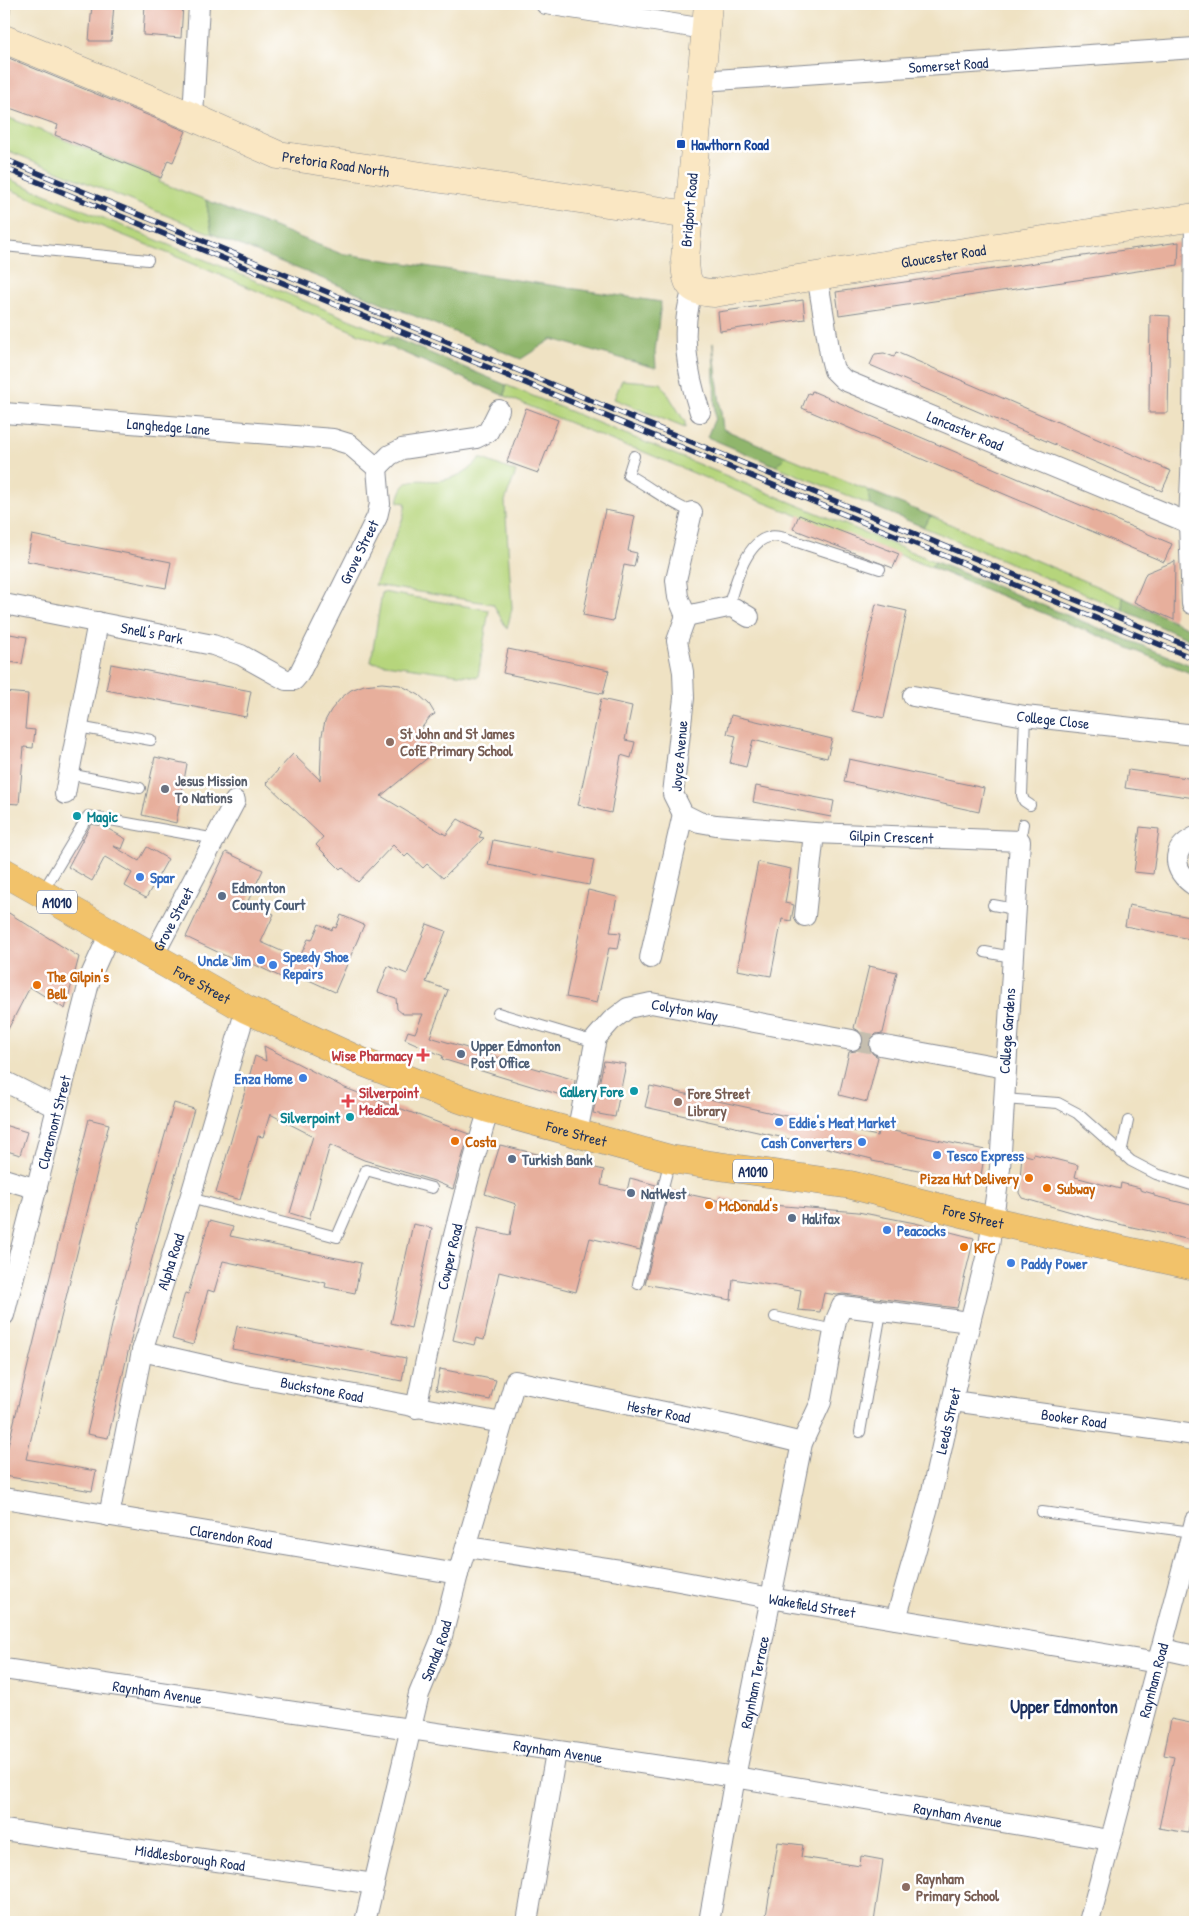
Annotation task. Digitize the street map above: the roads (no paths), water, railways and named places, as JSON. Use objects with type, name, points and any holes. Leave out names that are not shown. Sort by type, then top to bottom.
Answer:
[{"type":"main road","name":"Fore Street","points":[[4,872],[246,1009],[360,1061],[489,1109],[670,1159],[851,1185],[994,1221],[1195,1266]]},
{"type":"street","points":[[193,117],[199,4]]},
{"type":"street","points":[[546,4],[707,16]]},
{"type":"street","name":"Bridport Road","points":[[693,289],[685,274],[684,259],[707,16]]},
{"type":"street","name":"Pretoria Road North","points":[[4,39],[193,117],[278,156],[689,215]]},
{"type":"street","name":"Somerset Road","points":[[701,81],[1195,48]]},
{"type":"street","points":[[1192,604],[1189,523],[1194,428],[1195,217]]},
{"type":"street","name":"Gloucester Road","points":[[693,289],[698,292],[714,294],[816,275],[1195,217]]},
{"type":"street","name":"Lancaster Road","points":[[816,275],[834,370],[844,380],[1189,523]]},
{"type":"street","points":[[693,289],[685,326],[686,351],[688,369],[700,412]]},
{"type":"street","points":[[377,468],[390,455],[402,449],[476,438],[488,432],[499,410]]},
{"type":"street","name":"Langhedge Lane","points":[[4,413],[333,439],[349,444],[377,468]]},
{"type":"street","name":"Grove Street","points":[[294,680],[321,633],[376,517],[380,504],[377,468]]},
{"type":"street","points":[[692,512],[676,580],[678,597],[686,616],[728,607],[734,608],[748,617]]},
{"type":"street","name":"Snell's Park","points":[[4,604],[213,645],[241,656],[286,680],[294,680]]},
{"type":"street","name":"Joyce Avenue","points":[[686,616],[677,641],[684,698],[673,794],[683,814],[699,822],[763,828]]},
{"type":"street","points":[[65,794],[98,622]]},
{"type":"street","name":"College Close","points":[[913,696],[1025,716],[1195,735]]},
{"type":"street","name":"Grove Street","points":[[153,956],[235,801]]},
{"type":"street","points":[[650,958],[683,814]]},
{"type":"street","name":"Gilpin Crescent","points":[[763,828],[814,833],[1021,833]]},
{"type":"street","points":[[805,916],[814,833]]},
{"type":"street","name":"College Gardens","points":[[994,1221],[1000,1168],[1021,833]]},
{"type":"street","points":[[1195,837],[1185,843],[1179,850],[1177,858],[1180,872],[1184,878],[1195,886]]},
{"type":"street","name":"Claremont Street","points":[[4,1315],[91,975],[110,933]]},
{"type":"street","name":"Colyton Way","points":[[577,1133],[596,1038],[610,1021],[628,1008],[651,1003],[852,1040]]},
{"type":"street","name":"Alpha Road","points":[[109,1516],[142,1351],[246,1009]]},
{"type":"street","points":[[880,1045],[1005,1068]]},
{"type":"street","points":[[4,1081],[57,1108]]},
{"type":"street","name":"Cowper Road","points":[[416,1408],[440,1291],[475,1154],[489,1109]]},
{"type":"street","points":[[4,1180],[37,1189]]},
{"type":"street","name":"Leeds Street","points":[[896,1619],[930,1500],[994,1221]]},
{"type":"street","name":"Raynham Terrace","points":[[709,1922],[770,1598],[802,1443],[821,1402],[834,1330],[842,1306],[881,1312]]},
{"type":"street","points":[[881,1312],[970,1322]]},
{"type":"street","name":"Buckstone Road","points":[[142,1351],[238,1373],[502,1423]]},
{"type":"street","name":"Hester Road","points":[[515,1381],[732,1426],[802,1443]]},
{"type":"street","name":"Sandal Road","points":[[364,1922],[419,1694],[441,1640],[458,1574],[515,1381]]},
{"type":"street","name":"Booker Road","points":[[954,1401],[1195,1436]]},
{"type":"street","name":"Clarendon Road","points":[[4,1498],[458,1574]]},
{"type":"street","name":"Raynham Road","points":[[1089,1922],[1194,1526]]},
{"type":"street","name":"Wakefield Street","points":[[467,1547],[620,1570],[896,1619],[1160,1656],[1195,1656]]},
{"type":"street","name":"Raynham Avenue","points":[[4,1669],[411,1728],[556,1752],[736,1777],[1110,1840]]},
{"type":"street","points":[[527,1922],[556,1752]]},
{"type":"street","name":"Middlesborough Road","points":[[4,1830],[374,1884]]},
{"type":"lane","points":[[4,16],[5,4]]},
{"type":"lane","points":[[4,246],[148,260]]},
{"type":"lane","points":[[634,456],[628,475],[674,505],[692,512]]},
{"type":"lane","points":[[728,607],[737,577],[745,561],[756,544],[768,537],[785,538],[880,569]]},
{"type":"lane","points":[[1025,716],[1022,795],[1024,801],[1030,805]]},
{"type":"lane","points":[[78,727],[150,740]]},
{"type":"lane","points":[[69,774],[140,788]]},
{"type":"lane","points":[[42,894],[88,816],[216,839]]},
{"type":"lane","points":[[992,905],[1015,909]]},
{"type":"lane","points":[[985,952],[1012,956]]},
{"type":"lane","points":[[498,1013],[585,1039],[596,1038]]},
{"type":"lane","points":[[1004,1099],[1058,1103],[1077,1113],[1121,1153],[1156,1174],[1195,1186]]},
{"type":"lane","points":[[1121,1153],[1128,1121]]},
{"type":"lane","points":[[638,1284],[670,1159]]},
{"type":"lane","points":[[190,1198],[338,1237],[366,1170],[432,1188]]},
{"type":"lane","points":[[860,1432],[881,1312]]},
{"type":"lane","points":[[775,1318],[834,1330]]},
{"type":"lane","points":[[1042,1512],[1194,1526]]},
{"type":"tunnel","points":[[852,1040],[880,1045]]},
{"type":"railway","points":[[4,159],[1195,649]]},
{"type":"railway","points":[[4,168],[1195,659]]},
{"type":"place","name":"Hawthorn Road","points":[[681,144]]},
{"type":"place","name":"St John and St James CofE Primary School","points":[[390,742]]},
{"type":"place","name":"Jesus Mission To Nations","points":[[165,789]]},
{"type":"place","name":"Magic","points":[[77,816]]},
{"type":"place","name":"Spar","points":[[140,877]]},
{"type":"place","name":"Edmonton County Court","points":[[222,896]]},
{"type":"place","name":"Uncle Jim","points":[[261,960]]},
{"type":"place","name":"Speedy Shoe Repairs","points":[[273,965]]},
{"type":"place","name":"The Gilpin's Bell","points":[[37,985]]},
{"type":"place","name":"Upper Edmonton Post Office","points":[[461,1054]]},
{"type":"place","name":"Wise Pharmacy","points":[[423,1055]]},
{"type":"place","name":"Enza Home","points":[[303,1078]]},
{"type":"place","name":"Gallery Fore","points":[[634,1091]]},
{"type":"place","name":"Silverpoint Medical","points":[[348,1101]]},
{"type":"place","name":"Fore Street Library","points":[[678,1102]]},
{"type":"place","name":"Silverpoint","points":[[350,1117]]},
{"type":"place","name":"Eddie's Meat Market","points":[[779,1122]]},
{"type":"place","name":"Costa","points":[[455,1141]]},
{"type":"place","name":"Cash Converters","points":[[862,1142]]},
{"type":"place","name":"Tesco Express","points":[[937,1155]]},
{"type":"place","name":"Turkish Bank","points":[[512,1159]]},
{"type":"place","name":"Pizza Hut Delivery","points":[[1029,1178]]},
{"type":"place","name":"Subway","points":[[1047,1188]]},
{"type":"place","name":"NatWest","points":[[631,1193]]},
{"type":"place","name":"McDonald's","points":[[709,1205]]},
{"type":"place","name":"Halifax","points":[[792,1218]]},
{"type":"place","name":"Peacocks","points":[[887,1230]]},
{"type":"place","name":"KFC","points":[[964,1247]]},
{"type":"place","name":"Paddy Power","points":[[1011,1263]]},
{"type":"place","name":"Raynham Primary School","points":[[906,1887]]},
{"type":"district","name":"Upper Edmonton","points":[[1064,1706]]}]
